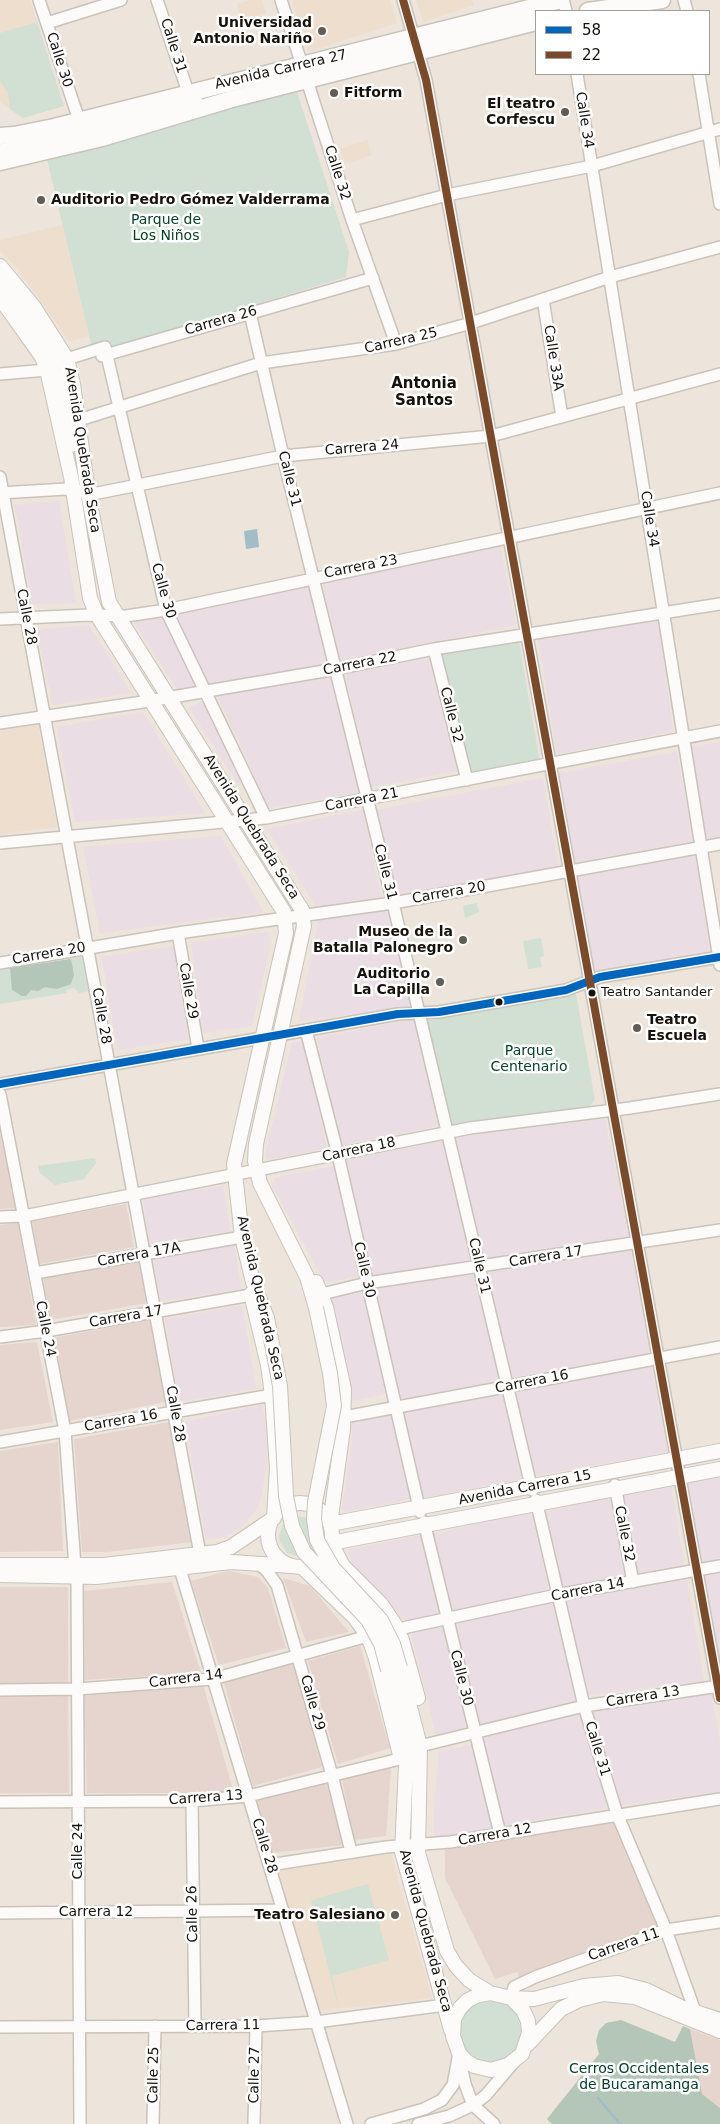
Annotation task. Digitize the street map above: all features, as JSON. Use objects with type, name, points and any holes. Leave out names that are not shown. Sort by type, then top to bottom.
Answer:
[{"type":"highway","name":"Avenida Carrera 27","points":[[417,45],[562,0]]},
{"type":"highway","points":[[595,10],[662,0]]},
{"type":"highway","name":"Avenida Carrera 27","points":[[1,149],[102,138],[232,99],[304,73],[417,45],[535,22]]},
{"type":"highway","name":"Avenida Carrera 27","points":[[1,149],[22,134],[233,80],[304,73]]},
{"type":"main road","points":[[1,149],[130,120],[247,79]]},
{"type":"main road","name":"Avenida Quebrada Seca","points":[[0,266],[34,307],[68,362],[106,594],[300,904],[304,916],[303,933],[256,1144],[256,1172],[292,1247],[314,1279],[334,1406],[315,1502],[314,1519],[317,1540],[333,1568],[381,1620],[392,1644],[394,1669],[404,1722],[405,1792],[402,1846],[405,1864],[453,2036]]},
{"type":"main road","points":[[0,283],[38,332],[58,368],[69,423],[71,484]]},
{"type":"main road","name":"Avenida Quebrada Seca","points":[[0,298],[42,357],[47,370],[71,484],[90,598],[97,615],[280,904],[286,919],[286,934],[235,1156],[234,1176],[242,1237],[253,1282],[266,1318],[280,1386],[286,1496],[297,1540],[312,1562],[368,1620],[394,1669],[423,1745],[417,1845],[447,1951],[456,1966],[469,1980],[490,1993]]},
{"type":"main road","points":[[242,1237],[251,1295],[268,1364],[272,1395],[277,1468],[274,1518],[270,1527],[271,1547],[283,1562],[297,1567],[350,1612],[368,1636],[404,1758]]},
{"type":"main road","points":[[317,1300],[342,1378],[344,1417],[330,1524],[331,1543],[343,1566],[381,1604],[398,1629],[420,1703],[423,1745]]},
{"type":"main road","name":"Avenida Carrera 15","points":[[331,1543],[422,1517],[534,1495],[720,1451]]},
{"type":"main road","name":"Avenida Carrera 15","points":[[534,1495],[615,1487],[720,1469]]},
{"type":"main road","points":[[0,1564],[76,1571],[200,1554],[231,1547],[274,1518],[287,1506],[304,1504],[320,1510],[330,1524]]},
{"type":"main road","name":"Avenida Carrera 15","points":[[330,1524],[422,1517]]},
{"type":"main road","points":[[0,1576],[76,1571],[180,1569],[231,1562],[297,1567],[320,1560],[331,1543]]},
{"type":"main road","points":[[720,2020],[698,2019],[635,1997],[603,1994],[579,2000],[561,2009],[526,2045],[516,2061],[500,2068],[482,2069],[466,2061],[459,2053],[453,2036],[454,2019],[460,2008],[468,2000],[479,1995],[490,1993],[511,1998],[534,1999],[584,1986],[618,1983],[646,1990],[671,2002],[698,2019],[720,2031]]},
{"type":"main road","points":[[511,1998],[523,2010],[528,2021],[529,2033],[526,2045]]},
{"type":"street","name":"Calle 30","points":[[39,0],[79,120]]},
{"type":"street","points":[[47,23],[121,0]]},
{"type":"street","name":"Calle 31","points":[[157,0],[188,92]]},
{"type":"street","name":"Calle 32","points":[[280,0],[352,220],[396,344]]},
{"type":"street","points":[[402,0],[417,45],[471,323],[720,1698]]},
{"type":"street","name":"Calle 34","points":[[577,75],[700,847],[720,960]]},
{"type":"street","points":[[699,75],[714,131],[720,204]]},
{"type":"street","points":[[352,220],[447,195],[592,166],[714,131]]},
{"type":"street","name":"Carrera 25","points":[[79,420],[261,363],[396,344],[471,323],[610,277],[720,246]]},
{"type":"street","name":"Carrera 26","points":[[68,362],[373,278]]},
{"type":"street","name":"Calle 33A","points":[[543,299],[562,417]]},
{"type":"street","name":"Calle 31","points":[[250,313],[282,456],[314,577],[393,903],[584,1706],[617,1814],[666,1930],[698,2019]]},
{"type":"street","name":"Calle 30","points":[[106,351],[166,610],[266,818]]},
{"type":"street","points":[[0,374],[47,370]]},
{"type":"street","name":"Carrera 24","points":[[2,493],[71,484],[88,493],[137,486],[282,456],[491,436],[720,374]]},
{"type":"street","name":"Calle 28","points":[[0,477],[200,1554]]},
{"type":"street","name":"Carrera 23","points":[[0,620],[97,615],[118,616],[166,610],[314,577],[720,493]]},
{"type":"street","name":"Carrera 22","points":[[0,723],[336,669],[434,649],[720,604]]},
{"type":"street","name":"Calle 32","points":[[434,649],[467,780]]},
{"type":"street","name":"Carrera 21","points":[[0,843],[266,818],[720,731]]},
{"type":"street","name":"Carrera 20","points":[[0,963],[88,947],[393,903],[720,844]]},
{"type":"street","name":"Calle 29","points":[[178,934],[198,1048]]},
{"type":"street","points":[[0,1084],[398,1014],[439,1012],[566,990],[589,981],[720,960]]},
{"type":"street","name":"Calle 30","points":[[306,1030],[338,1155],[422,1517],[500,1834]]},
{"type":"street","name":"Calle 24","points":[[0,1094],[65,1431],[76,1571],[80,2124]]},
{"type":"street","name":"Carrera 18","points":[[0,1217],[24,1216],[256,1172],[447,1132],[720,1094]]},
{"type":"street","name":"Carrera 17","points":[[317,1300],[367,1284],[720,1230]]},
{"type":"street","name":"Carrera 17A","points":[[35,1273],[242,1237]]},
{"type":"street","name":"Carrera 17","points":[[0,1336],[46,1331],[251,1295]]},
{"type":"street","name":"Carrera 16","points":[[344,1417],[720,1347]]},
{"type":"street","name":"Carrera 16","points":[[0,1442],[272,1395]]},
{"type":"street","name":"Calle 32","points":[[615,1487],[633,1582]]},
{"type":"street","name":"Calle 29","points":[[258,1563],[267,1571],[277,1585],[299,1654],[351,1852]]},
{"type":"street","name":"Carrera 14","points":[[398,1629],[557,1596],[720,1566]]},
{"type":"street","name":"Calle 28","points":[[180,1569],[347,2124]]},
{"type":"street","name":"Carrera 14","points":[[0,1690],[77,1689],[213,1679],[368,1636]]},
{"type":"street","name":"Carrera 13","points":[[423,1745],[475,1734],[584,1706],[719,1686]]},
{"type":"street","name":"Carrera 13","points":[[0,1802],[192,1801],[248,1796],[404,1758]]},
{"type":"street","name":"Carrera 12","points":[[269,1865],[351,1852],[500,1834],[720,1798]]},
{"type":"street","name":"Calle 26","points":[[192,1801],[195,2026]]},
{"type":"street","name":"Carrera 12","points":[[0,1913],[283,1910]]},
{"type":"street","name":"Carrera 11","points":[[511,1998],[514,1986],[518,1984],[666,1930],[720,1922]]},
{"type":"street","points":[[671,2002],[681,1996],[687,1989]]},
{"type":"street","name":"Carrera 11","points":[[0,2027],[256,2026],[316,2022],[445,2005]]},
{"type":"street","name":"Calle 25","points":[[153,2124],[154,2026]]},
{"type":"street","name":"Calle 27","points":[[254,2124],[256,2026]]},
{"type":"street","points":[[459,2053],[465,2084],[473,2105],[494,2124]]},
{"type":"street","points":[[371,2124],[424,2110],[442,2100],[453,2084],[459,2053]]},
{"type":"street","points":[[418,2124],[449,2116],[473,2105],[486,2095],[516,2061]]},
{"type":"shaded area","points":[[0,0],[30,0],[64,106],[23,118],[0,102]]},
{"type":"shaded area","name":"Universidad Antonio Nariño","points":[[252,0],[262,0],[266,13],[241,20],[237,4]]},
{"type":"shaded area","points":[[292,0],[390,0],[397,23],[308,52]]},
{"type":"shaded area","points":[[416,0],[472,0],[474,5],[423,22]]},
{"type":"shaded area","points":[[367,140],[372,155],[345,164],[340,149]]},
{"type":"shaded area","points":[[62,225],[89,337],[69,341],[17,268],[0,251],[0,240]]},
{"type":"shaded area","points":[[59,501],[76,603],[32,604],[15,505]]},
{"type":"shaded area","points":[[500,546],[516,625],[339,661],[323,583]]},
{"type":"shaded area","points":[[310,581],[328,664],[209,684],[173,612]]},
{"type":"shaded area","points":[[163,616],[197,686],[178,690],[134,622]]},
{"type":"shaded area","points":[[658,618],[673,731],[557,754],[538,638]]},
{"type":"shaded area","points":[[89,625],[131,693],[53,705],[37,630]]},
{"type":"shaded area","points":[[428,656],[458,771],[371,787],[345,673]]},
{"type":"shaded area","points":[[331,675],[360,792],[269,808],[218,696]]},
{"type":"shaded area","points":[[206,699],[243,778],[238,783],[189,708]]},
{"type":"shaded area","points":[[143,712],[205,813],[75,822],[57,727]]},
{"type":"shaded area","points":[[38,725],[57,827],[0,834],[0,731]]},
{"type":"shaded area","points":[[720,742],[720,838],[706,841],[691,747]]},
{"type":"shaded area","points":[[677,752],[693,841],[575,862],[559,773]]},
{"type":"shaded area","points":[[543,778],[558,867],[397,896],[376,810]]},
{"type":"shaded area","points":[[363,810],[381,898],[317,908],[267,829]]},
{"type":"shaded area","points":[[221,836],[263,912],[100,933],[83,847]]},
{"type":"shaded area","points":[[695,855],[710,952],[593,972],[577,874]]},
{"type":"shaded area","points":[[389,909],[413,1007],[299,1021],[319,920]]},
{"type":"shaded area","points":[[268,932],[270,947],[252,1026],[203,1033],[191,943]]},
{"type":"shaded area","points":[[174,946],[188,1039],[117,1050],[102,957]]},
{"type":"shaded area","points":[[414,1019],[438,1126],[341,1145],[317,1038]]},
{"type":"shaded area","points":[[304,1041],[327,1148],[266,1160],[265,1155],[292,1043]]},
{"type":"shaded area","points":[[605,1119],[629,1239],[482,1260],[454,1137]]},
{"type":"shaded area","points":[[0,1131],[15,1208],[0,1209]]},
{"type":"shaded area","points":[[443,1141],[473,1263],[370,1279],[344,1160]]},
{"type":"shaded area","points":[[334,1166],[359,1276],[325,1283],[272,1185],[275,1178]]},
{"type":"shaded area","points":[[223,1186],[230,1231],[149,1243],[143,1198]]},
{"type":"shaded area","points":[[126,1204],[134,1247],[39,1264],[32,1221]]},
{"type":"shaded area","points":[[18,1223],[36,1325],[0,1327],[0,1225]]},
{"type":"shaded area","points":[[234,1244],[241,1289],[160,1301],[153,1256]]},
{"type":"shaded area","points":[[630,1249],[650,1353],[511,1378],[487,1271]]},
{"type":"shaded area","points":[[140,1260],[148,1303],[50,1320],[43,1278]]},
{"type":"shaded area","points":[[475,1274],[502,1382],[400,1401],[373,1287]]},
{"type":"shaded area","points":[[364,1292],[385,1394],[353,1401],[331,1299]]},
{"type":"shaded area","points":[[242,1306],[256,1388],[179,1402],[165,1319]]},
{"type":"shaded area","points":[[150,1320],[165,1402],[69,1421],[53,1338]]},
{"type":"shaded area","points":[[37,1342],[53,1422],[0,1430],[0,1345]]},
{"type":"shaded area","points":[[651,1364],[668,1453],[532,1476],[512,1390]]},
{"type":"shaded area","points":[[504,1392],[524,1479],[421,1498],[400,1411]]},
{"type":"shaded area","points":[[262,1405],[268,1434],[267,1462],[258,1507],[246,1522],[234,1532],[223,1537],[206,1540],[185,1422]]},
{"type":"shaded area","points":[[392,1414],[411,1499],[345,1512],[342,1509],[352,1443],[352,1420]]},
{"type":"shaded area","points":[[169,1422],[192,1542],[108,1552],[82,1552],[74,1439]]},
{"type":"shaded area","points":[[58,1442],[63,1551],[0,1552],[0,1451]]},
{"type":"shaded area","points":[[720,1477],[720,1562],[704,1565],[688,1483]]},
{"type":"shaded area","points":[[671,1487],[684,1564],[635,1573],[622,1496]]},
{"type":"shaded area","points":[[610,1498],[625,1576],[560,1588],[546,1511]]},
{"type":"shaded area","points":[[531,1511],[549,1589],[450,1613],[431,1535]]},
{"type":"shaded area","points":[[421,1535],[439,1614],[408,1623],[352,1565],[349,1552],[351,1549]]},
{"type":"shaded area","points":[[228,1571],[258,1577],[268,1588],[286,1648],[219,1665],[191,1581]]},
{"type":"shaded area","points":[[720,1574],[720,1662],[704,1577]]},
{"type":"shaded area","points":[[283,1578],[310,1586],[349,1632],[306,1642]]},
{"type":"shaded area","points":[[687,1579],[704,1681],[588,1695],[564,1599]]},
{"type":"shaded area","points":[[172,1582],[201,1673],[85,1680],[84,1591]]},
{"type":"shaded area","points":[[0,1587],[68,1587],[68,1684],[0,1684]]},
{"type":"shaded area","points":[[554,1600],[578,1703],[477,1727],[454,1624]]},
{"type":"shaded area","points":[[442,1624],[467,1727],[436,1735],[411,1632]]},
{"type":"shaded area","points":[[360,1646],[390,1748],[338,1764],[308,1661]]},
{"type":"shaded area","points":[[293,1663],[322,1767],[253,1786],[224,1683]]},
{"type":"shaded area","points":[[203,1684],[234,1793],[87,1793],[84,1696]]},
{"type":"shaded area","points":[[711,1693],[720,1742],[720,1792],[622,1805],[591,1711]]},
{"type":"shaded area","points":[[0,1696],[68,1696],[69,1793],[0,1793]]},
{"type":"shaded area","points":[[580,1712],[610,1807],[501,1826],[481,1737]]},
{"type":"shaded area","points":[[474,1744],[495,1830],[435,1838],[433,1821],[439,1752]]},
{"type":"shaded area","points":[[391,1768],[386,1836],[354,1840],[342,1779]]},
{"type":"shaded area","points":[[326,1782],[344,1845],[272,1853],[256,1801]]},
{"type":"shaded area","points":[[614,1821],[659,1926],[519,1978],[517,1972],[495,1979],[445,1878],[445,1848]]},
{"type":"shaded area","points":[[391,1854],[432,1998],[319,2011],[279,1871]]},
{"type":"shaded area","points":[[690,2029],[720,2040],[720,2108],[702,2095]]},
{"type":"green space","points":[[37,22],[64,106],[23,118],[10,109],[8,93],[0,81],[0,33]]},
{"type":"green space","name":"Parque de Los Niños","points":[[297,92],[349,252],[346,277],[111,348],[110,344],[92,349],[46,155]]},
{"type":"green space","points":[[519,642],[540,762],[470,776],[442,655]]},
{"type":"green space","points":[[477,903],[479,912],[465,918],[463,906]]},
{"type":"green space","points":[[541,938],[544,956],[540,957],[542,967],[528,969],[523,941]]},
{"type":"green space","points":[[82,957],[88,991],[79,993],[74,988],[66,990],[67,993],[0,1004],[0,970]]},
{"type":"green space","points":[[71,959],[74,975],[71,984],[57,989],[45,987],[38,991],[31,990],[26,996],[22,996],[12,990],[10,968]]},
{"type":"green space","name":"Parque Centenario","points":[[576,994],[595,1100],[588,1108],[452,1127],[426,1021]]},
{"type":"green space","points":[[95,1158],[96,1163],[84,1179],[55,1185],[40,1173],[38,1166]]},
{"type":"green space","points":[[296,1516],[309,1518],[317,1548],[312,1553],[300,1557],[287,1553],[280,1542],[279,1535],[284,1523]]},
{"type":"green space","points":[[368,1884],[389,1960],[332,1976],[340,2013],[311,1900]]},
{"type":"green space","points":[[485,2000],[497,2000],[513,2009],[520,2019],[522,2031],[520,2043],[513,2053],[497,2062],[485,2062],[474,2057],[465,2048],[460,2037],[460,2025],[465,2014],[474,2005]]},
{"type":"green space","name":"Cerros Occidentales de Bucaramanga","points":[[621,2020],[675,2042],[683,2026],[690,2029],[702,2094],[720,2108],[720,2124],[552,2124],[547,2119],[599,2054],[596,2041],[599,2030],[606,2023]]},
{"type":"water","points":[[257,529],[259,547],[246,549],[244,531]]},
{"type":"waterway","points":[[598,2098],[620,2124]]},
{"type":"transit line","name":"22","points":[[403,0],[426,80],[720,1698]]},
{"type":"transit line","name":"58","points":[[0,1084],[398,1014],[439,1012],[566,990],[600,977],[720,957]]},
{"type":"place","name":"Universidad Antonio Nariño","points":[[322,31]]},
{"type":"place","name":"Fitform","points":[[334,93]]},
{"type":"place","name":"El teatro Corfescu","points":[[565,112]]},
{"type":"place","name":"Auditorio Pedro Gómez Valderrama","points":[[41,200]]},
{"type":"place","name":"Museo de la Batalla Palonegro","points":[[463,940]]},
{"type":"place","name":"Auditorio La Capilla","points":[[440,982]]},
{"type":"place","name":"Teatro Santander","points":[[592,993]]},
{"type":"place","name":"Teatro Escuela","points":[[637,1028]]},
{"type":"place","name":"Teatro Salesiano","points":[[395,1915]]},
{"type":"district","name":"Antonia Santos","points":[[424,392]]}]
